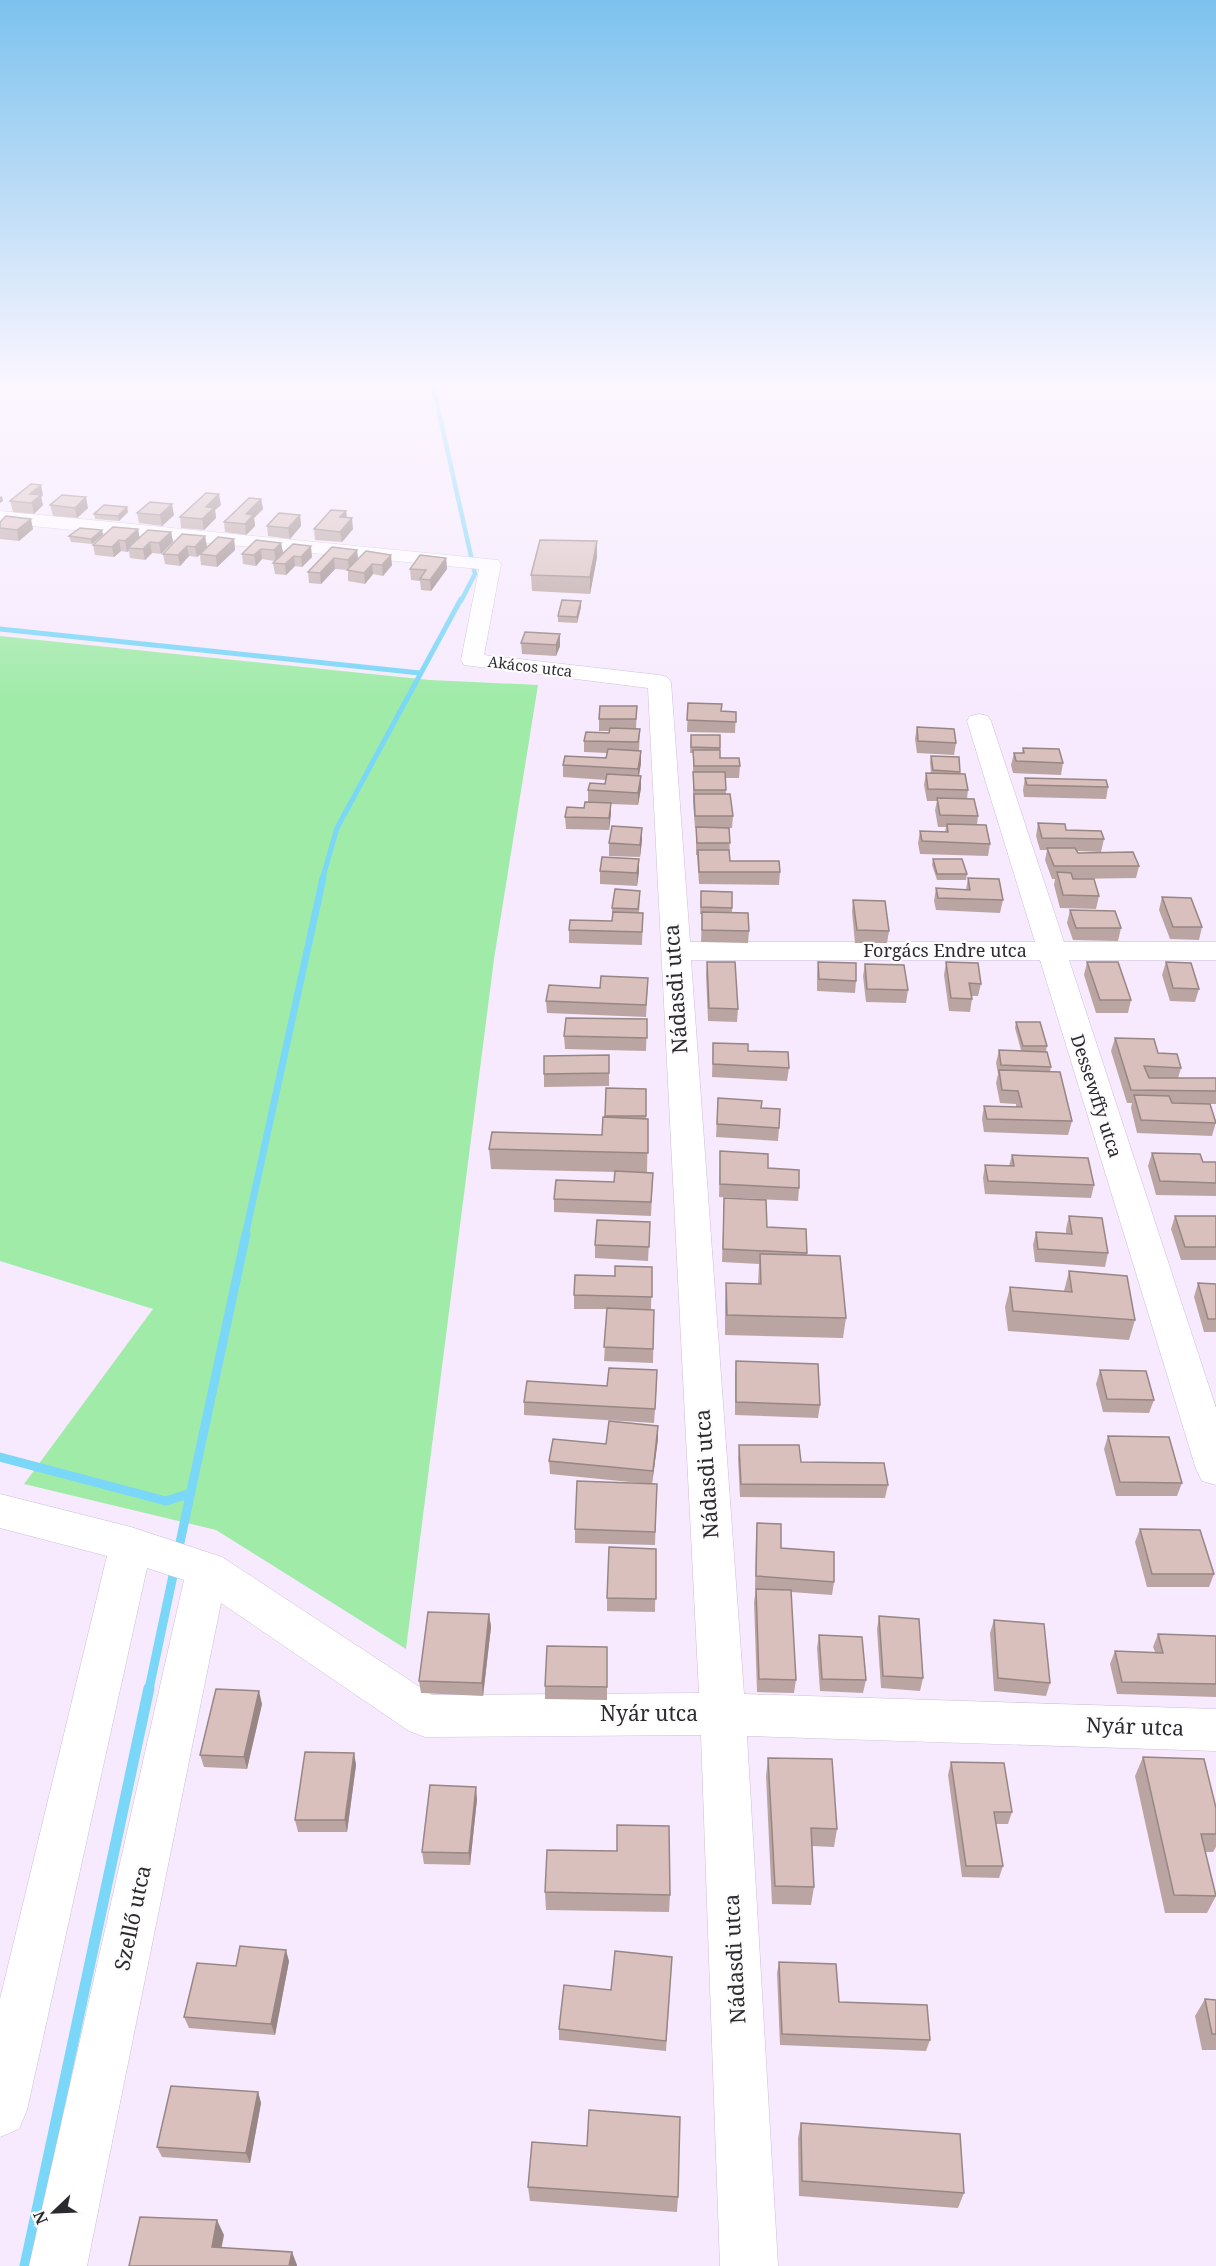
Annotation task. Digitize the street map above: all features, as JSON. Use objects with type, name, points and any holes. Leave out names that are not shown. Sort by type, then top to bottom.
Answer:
[{"type":"street","name":"Akácos utca","points":[[0,517],[491,564],[472,660],[659,682]]},
{"type":"street","name":"Nádasdi utca","points":[[659,682],[723,1713],[749,2266]]},
{"type":"street","name":"Dessewffy utca","points":[[979,722],[1216,1469]]},
{"type":"street","name":"Forgács Endre utca","points":[[674,951],[1216,951]]},
{"type":"street","name":"Nyár utca","points":[[0,1511],[171,1558],[425,1716],[723,1713],[1216,1730]]},
{"type":"street","points":[[0,2110],[171,1558]]},
{"type":"street","name":"Szellő utca","points":[[58,2266],[171,1558]]},
{"type":"green space","points":[[0,636],[430,680],[538,685],[494,959],[406,1649],[216,1530],[24,1484],[153,1309],[0,1261]]},
{"type":"building","points":[[28,487],[39,487],[30,494],[41,495],[31,503],[10,501]]},
{"type":"building","points":[[206,493],[219,494],[206,507],[214,508],[202,519],[180,517]]},
{"type":"building","points":[[62,495],[86,497],[75,508],[50,505]]},
{"type":"building","points":[[249,498],[261,499],[246,514],[253,515],[245,524],[224,522]]},
{"type":"building","points":[[150,502],[172,504],[160,515],[137,513]]},
{"type":"building","points":[[104,505],[127,507],[118,516],[94,514]]},
{"type":"building","points":[[331,510],[346,511],[340,517],[352,518],[340,532],[314,529]]},
{"type":"building","points":[[279,513],[300,515],[288,528],[267,526]]},
{"type":"building","points":[[6,516],[31,519],[17,530],[0,528],[0,522]]},
{"type":"building","points":[[113,527],[138,529],[125,541],[119,540],[112,547],[93,545]]},
{"type":"building","points":[[80,528],[102,530],[91,539],[69,536]]},
{"type":"building","points":[[148,530],[171,532],[159,543],[150,542],[143,549],[128,548]]},
{"type":"building","points":[[182,534],[205,536],[195,547],[187,546],[178,555],[163,554]]},
{"type":"building","points":[[218,537],[234,539],[216,556],[200,554]]},
{"type":"building","points":[[256,540],[281,543],[274,550],[261,549],[254,555],[242,554]]},
{"type":"building","points":[[540,540],[597,541],[590,577],[531,575]]},
{"type":"building","points":[[293,544],[311,546],[301,557],[294,556],[285,564],[273,563]]},
{"type":"building","points":[[332,547],[357,550],[348,560],[334,558],[320,573],[308,572]]},
{"type":"building","points":[[366,551],[391,555],[382,565],[372,564],[364,573],[347,570]]},
{"type":"building","points":[[420,555],[446,558],[430,580],[420,579],[426,570],[410,569]]},
{"type":"building","points":[[562,600],[581,601],[577,617],[558,616]]},
{"type":"building","points":[[525,632],[560,634],[556,645],[521,643]]},
{"type":"building","points":[[688,703],[722,704],[721,711],[736,712],[736,722],[687,720]]},
{"type":"building","points":[[600,706],[637,706],[636,719],[599,719]]},
{"type":"building","points":[[917,727],[954,729],[956,743],[918,741]]},
{"type":"building","points":[[610,728],[640,729],[638,742],[584,741],[586,732],[609,733]]},
{"type":"building","points":[[691,735],[720,735],[720,748],[691,747]]},
{"type":"building","points":[[1023,748],[1059,749],[1063,763],[1016,761],[1014,753],[1024,753]]},
{"type":"building","points":[[608,749],[641,751],[638,769],[563,765],[565,756],[606,758]]},
{"type":"building","points":[[693,750],[720,750],[720,758],[739,758],[740,766],[694,766]]},
{"type":"building","points":[[931,756],[959,757],[960,772],[933,770]]},
{"type":"building","points":[[693,772],[725,772],[726,790],[694,790]]},
{"type":"building","points":[[926,773],[965,774],[968,790],[928,789]]},
{"type":"building","points":[[607,774],[641,776],[638,793],[588,790],[590,783],[605,784]]},
{"type":"building","points":[[1025,778],[1106,780],[1108,787],[1027,785]]},
{"type":"building","points":[[694,794],[730,794],[733,816],[695,816]]},
{"type":"building","points":[[937,798],[974,799],[978,816],[940,815]]},
{"type":"building","points":[[585,802],[611,803],[609,818],[565,817],[567,807],[584,808]]},
{"type":"building","points":[[1038,823],[1065,824],[1066,830],[1101,831],[1104,839],[1042,838]]},
{"type":"building","points":[[947,824],[986,825],[990,844],[922,841],[920,831],[948,832]]},
{"type":"building","points":[[612,826],[642,828],[640,845],[609,843]]},
{"type":"building","points":[[696,827],[729,828],[730,843],[697,843]]},
{"type":"building","points":[[1047,848],[1075,848],[1078,853],[1133,852],[1139,866],[1054,866]]},
{"type":"building","points":[[698,850],[729,850],[730,861],[779,861],[780,872],[699,872]]},
{"type":"building","points":[[602,857],[639,859],[637,873],[600,871]]},
{"type":"building","points":[[933,859],[962,859],[967,874],[937,874]]},
{"type":"building","points":[[1057,872],[1071,873],[1073,879],[1094,879],[1099,896],[1063,895]]},
{"type":"building","points":[[968,878],[999,879],[1003,900],[938,898],[936,888],[970,890]]},
{"type":"building","points":[[615,889],[640,891],[638,909],[612,908]]},
{"type":"building","points":[[701,891],[732,892],[732,908],[701,907]]},
{"type":"building","points":[[1162,897],[1191,898],[1202,927],[1173,927]]},
{"type":"building","points":[[853,900],[885,901],[889,931],[857,930]]},
{"type":"building","points":[[1070,910],[1115,911],[1121,928],[1076,928]]},
{"type":"building","points":[[613,912],[643,913],[642,932],[569,930],[570,920],[612,921]]},
{"type":"building","points":[[702,912],[748,913],[749,931],[702,930]]},
{"type":"building","points":[[707,962],[735,962],[738,1009],[709,1008]]},
{"type":"building","points":[[818,962],[856,963],[856,981],[819,979]]},
{"type":"building","points":[[946,962],[978,963],[981,984],[969,983],[972,999],[951,998]]},
{"type":"building","points":[[1087,962],[1118,962],[1131,1000],[1100,1000]]},
{"type":"building","points":[[1166,962],[1191,963],[1199,989],[1173,988]]},
{"type":"building","points":[[865,964],[904,965],[908,990],[867,989]]},
{"type":"building","points":[[601,976],[648,978],[646,1005],[546,1001],[549,985],[600,988]]},
{"type":"building","points":[[566,1018],[647,1019],[647,1038],[564,1036]]},
{"type":"building","points":[[1016,1022],[1040,1022],[1047,1046],[1023,1046]]},
{"type":"building","points":[[1115,1038],[1154,1039],[1158,1053],[1177,1054],[1181,1068],[1144,1066],[1149,1078],[1216,1078],[1216,1091],[1131,1090]]},
{"type":"building","points":[[713,1043],[748,1044],[748,1051],[788,1052],[789,1068],[713,1064]]},
{"type":"building","points":[[999,1050],[1047,1052],[1051,1067],[1001,1065]]},
{"type":"building","points":[[609,1055],[609,1073],[544,1074],[544,1056]]},
{"type":"building","points":[[999,1070],[1060,1072],[1072,1121],[987,1119],[984,1106],[1022,1107],[1018,1091],[1002,1090]]},
{"type":"building","points":[[606,1088],[646,1089],[646,1116],[605,1116]]},
{"type":"building","points":[[1134,1095],[1169,1096],[1172,1103],[1210,1104],[1216,1123],[1141,1120]]},
{"type":"building","points":[[718,1098],[762,1101],[761,1108],[780,1109],[779,1128],[717,1124]]},
{"type":"building","points":[[603,1117],[648,1119],[648,1153],[489,1149],[492,1132],[602,1135]]},
{"type":"building","points":[[720,1151],[768,1154],[768,1168],[799,1170],[799,1188],[720,1184]]},
{"type":"building","points":[[1152,1153],[1200,1154],[1203,1162],[1216,1162],[1216,1183],[1160,1181]]},
{"type":"building","points":[[1012,1155],[1088,1158],[1094,1185],[988,1181],[985,1165],[1014,1166]]},
{"type":"building","points":[[615,1171],[653,1173],[651,1202],[554,1199],[556,1180],[614,1182]]},
{"type":"building","points":[[724,1198],[766,1200],[767,1227],[806,1229],[807,1253],[723,1249]]},
{"type":"building","points":[[1069,1216],[1102,1218],[1108,1253],[1038,1249],[1036,1232],[1072,1234]]},
{"type":"building","points":[[1175,1216],[1216,1216],[1216,1247],[1185,1247]]},
{"type":"building","points":[[597,1220],[650,1222],[649,1247],[595,1245]]},
{"type":"building","points":[[760,1254],[840,1256],[846,1318],[727,1315],[726,1283],[761,1284]]},
{"type":"building","points":[[615,1266],[652,1267],[652,1297],[574,1295],[575,1275],[615,1276]]},
{"type":"building","points":[[1069,1271],[1127,1276],[1135,1320],[1013,1311],[1010,1287],[1072,1292]]},
{"type":"building","points":[[1198,1283],[1216,1284],[1216,1319],[1208,1319]]},
{"type":"building","points":[[607,1308],[654,1310],[653,1349],[604,1347]]},
{"type":"building","points":[[736,1361],[818,1364],[820,1405],[736,1402]]},
{"type":"building","points":[[609,1368],[657,1370],[655,1409],[524,1402],[527,1381],[607,1386]]},
{"type":"building","points":[[1100,1370],[1146,1371],[1154,1400],[1107,1399]]},
{"type":"building","points":[[609,1421],[658,1426],[653,1471],[549,1461],[553,1439],[606,1444]]},
{"type":"building","points":[[1108,1436],[1169,1437],[1182,1483],[1120,1482]]},
{"type":"building","points":[[739,1445],[799,1445],[801,1462],[884,1463],[888,1485],[741,1484]]},
{"type":"building","points":[[577,1481],[657,1484],[655,1532],[575,1529]]},
{"type":"building","points":[[757,1523],[781,1524],[781,1548],[834,1552],[834,1582],[756,1576]]},
{"type":"building","points":[[1140,1529],[1200,1530],[1214,1574],[1152,1574]]},
{"type":"building","points":[[609,1547],[656,1549],[656,1599],[607,1598]]},
{"type":"building","points":[[756,1589],[791,1590],[796,1680],[759,1679]]},
{"type":"building","points":[[428,1612],[489,1614],[482,1683],[419,1681]]},
{"type":"building","points":[[879,1616],[919,1619],[923,1678],[883,1676]]},
{"type":"building","points":[[994,1620],[1044,1624],[1050,1683],[998,1678]]},
{"type":"building","points":[[1158,1634],[1216,1636],[1216,1684],[1122,1682],[1115,1651],[1163,1653]]},
{"type":"building","points":[[819,1635],[862,1637],[866,1680],[822,1679]]},
{"type":"building","points":[[547,1646],[607,1647],[607,1687],[545,1686]]},
{"type":"building","points":[[216,1689],[259,1691],[244,1757],[200,1755]]},
{"type":"building","points":[[305,1752],[354,1753],[345,1820],[295,1820]]},
{"type":"building","points":[[1143,1757],[1204,1759],[1216,1808],[1216,1834],[1201,1834],[1216,1896],[1174,1895]]},
{"type":"building","points":[[768,1758],[832,1759],[837,1829],[811,1828],[814,1887],[775,1886]]},
{"type":"building","points":[[951,1762],[1004,1763],[1012,1812],[994,1812],[1003,1866],[966,1866]]},
{"type":"building","points":[[430,1785],[476,1787],[469,1853],[422,1852]]},
{"type":"building","points":[[617,1825],[669,1826],[670,1895],[545,1892],[547,1850],[617,1851]]},
{"type":"building","points":[[240,1946],[286,1950],[271,2024],[184,2017],[197,1963],[236,1966]]},
{"type":"building","points":[[615,1951],[672,1957],[666,2041],[559,2029],[564,1985],[611,1990]]},
{"type":"building","points":[[779,1962],[836,1964],[839,2002],[927,2005],[930,2040],[782,2034]]},
{"type":"building","points":[[1205,1999],[1216,2000],[1216,2034],[1212,2034]]},
{"type":"building","points":[[171,2086],[258,2092],[246,2153],[157,2147]]},
{"type":"building","points":[[589,2110],[680,2117],[678,2197],[528,2187],[532,2142],[587,2146]]},
{"type":"building","points":[[801,2123],[960,2134],[964,2193],[802,2181]]},
{"type":"building","points":[[140,2217],[217,2220],[212,2247],[292,2252],[289,2266],[129,2266]]},
{"type":"waterway","points":[[456,487],[475,574],[461,601]]},
{"type":"waterway","points":[[322,880],[337,828],[461,599]]},
{"type":"waterway","points":[[0,629],[420,673]]},
{"type":"waterway","points":[[245,1236],[323,878]]},
{"type":"waterway","points":[[191,1493],[246,1234]]},
{"type":"waterway","points":[[0,1457],[166,1501],[191,1493]]},
{"type":"waterway","points":[[178,1552],[191,1493]]},
{"type":"waterway","points":[[149,1689],[175,1566]]},
{"type":"waterway","points":[[25,2266],[149,1688]]}]
